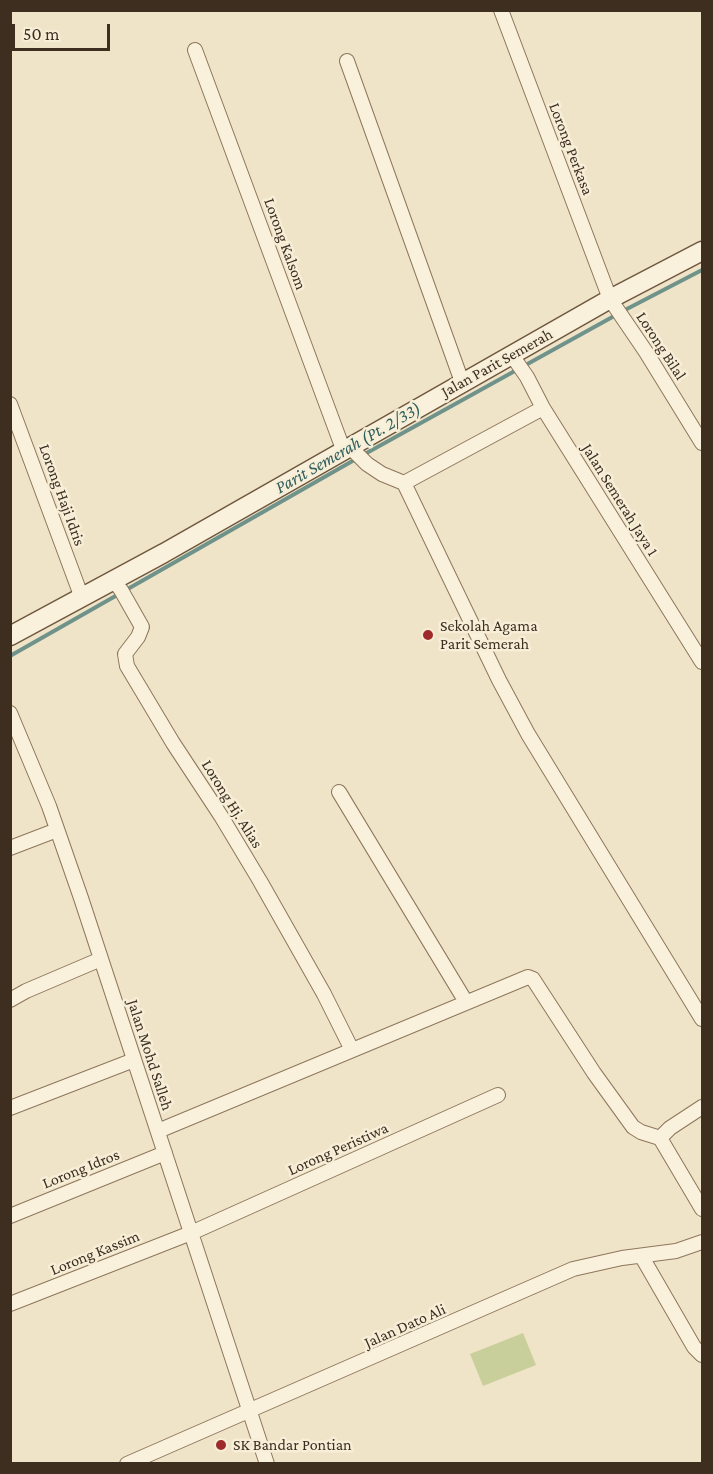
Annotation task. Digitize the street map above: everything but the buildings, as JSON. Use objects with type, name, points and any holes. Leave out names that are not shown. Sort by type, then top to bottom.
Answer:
[{"type":"main road","name":"Jalan Parit Semerah","points":[[10,636],[82,598],[117,585],[346,448],[702,251]]},
{"type":"street","name":"Lorong Perkasa","points":[[501,10],[612,301]]},
{"type":"street","name":"Lorong Kalsom","points":[[195,50],[346,448]]},
{"type":"street","points":[[347,61],[462,382]]},
{"type":"street","name":"Lorong Bilal","points":[[612,301],[702,443]]},
{"type":"street","name":"Jalan Semerah Jaya 1","points":[[513,357],[702,662]]},
{"type":"street","name":"Lorong Haji Idris","points":[[10,404],[82,598]]},
{"type":"street","points":[[404,483],[543,408]]},
{"type":"street","points":[[346,448],[382,474],[404,483],[499,680],[528,734],[702,1019]]},
{"type":"street","name":"Lorong Hj. Alias","points":[[117,585],[142,627],[138,637],[125,654],[127,666],[260,881],[324,994],[352,1050]]},
{"type":"street","name":"Jalan Mohd Salleh","points":[[10,712],[57,830],[267,1464]]},
{"type":"street","points":[[339,792],[466,1002]]},
{"type":"street","points":[[10,848],[57,830]]},
{"type":"street","points":[[10,1000],[101,959]]},
{"type":"street","points":[[158,1131],[466,1002],[531,978],[633,1127],[660,1138],[702,1209]]},
{"type":"street","points":[[10,1108],[134,1060]]},
{"type":"street","name":"Lorong Peristiwa","points":[[191,1233],[498,1095]]},
{"type":"street","points":[[660,1138],[670,1128],[702,1107]]},
{"type":"street","name":"Lorong Idros","points":[[10,1216],[165,1153]]},
{"type":"street","name":"Lorong Kassim","points":[[10,1304],[191,1233]]},
{"type":"street","name":"Jalan Dato Ali","points":[[127,1464],[573,1269],[622,1258],[676,1251],[702,1242]]},
{"type":"street","points":[[642,1257],[694,1347],[702,1355]]},
{"type":"green space","points":[[523,1333],[536,1365],[483,1386],[470,1354]]},
{"type":"waterway","name":"Parit Semerah (Pt. 2/33)","points":[[623,311],[702,270]]},
{"type":"waterway","name":"Parit Semerah (Pt. 2/33)","points":[[363,455],[616,315]]},
{"type":"waterway","name":"Parit Semerah (Pt. 2/33)","points":[[126,590],[356,459]]},
{"type":"waterway","name":"Parit Semerah (Pt. 2/33)","points":[[10,656],[119,594]]},
{"type":"place","name":"Sekolah Agama Parit Semerah","points":[[428,635]]},
{"type":"place","name":"SK Bandar Pontian","points":[[221,1445]]}]
